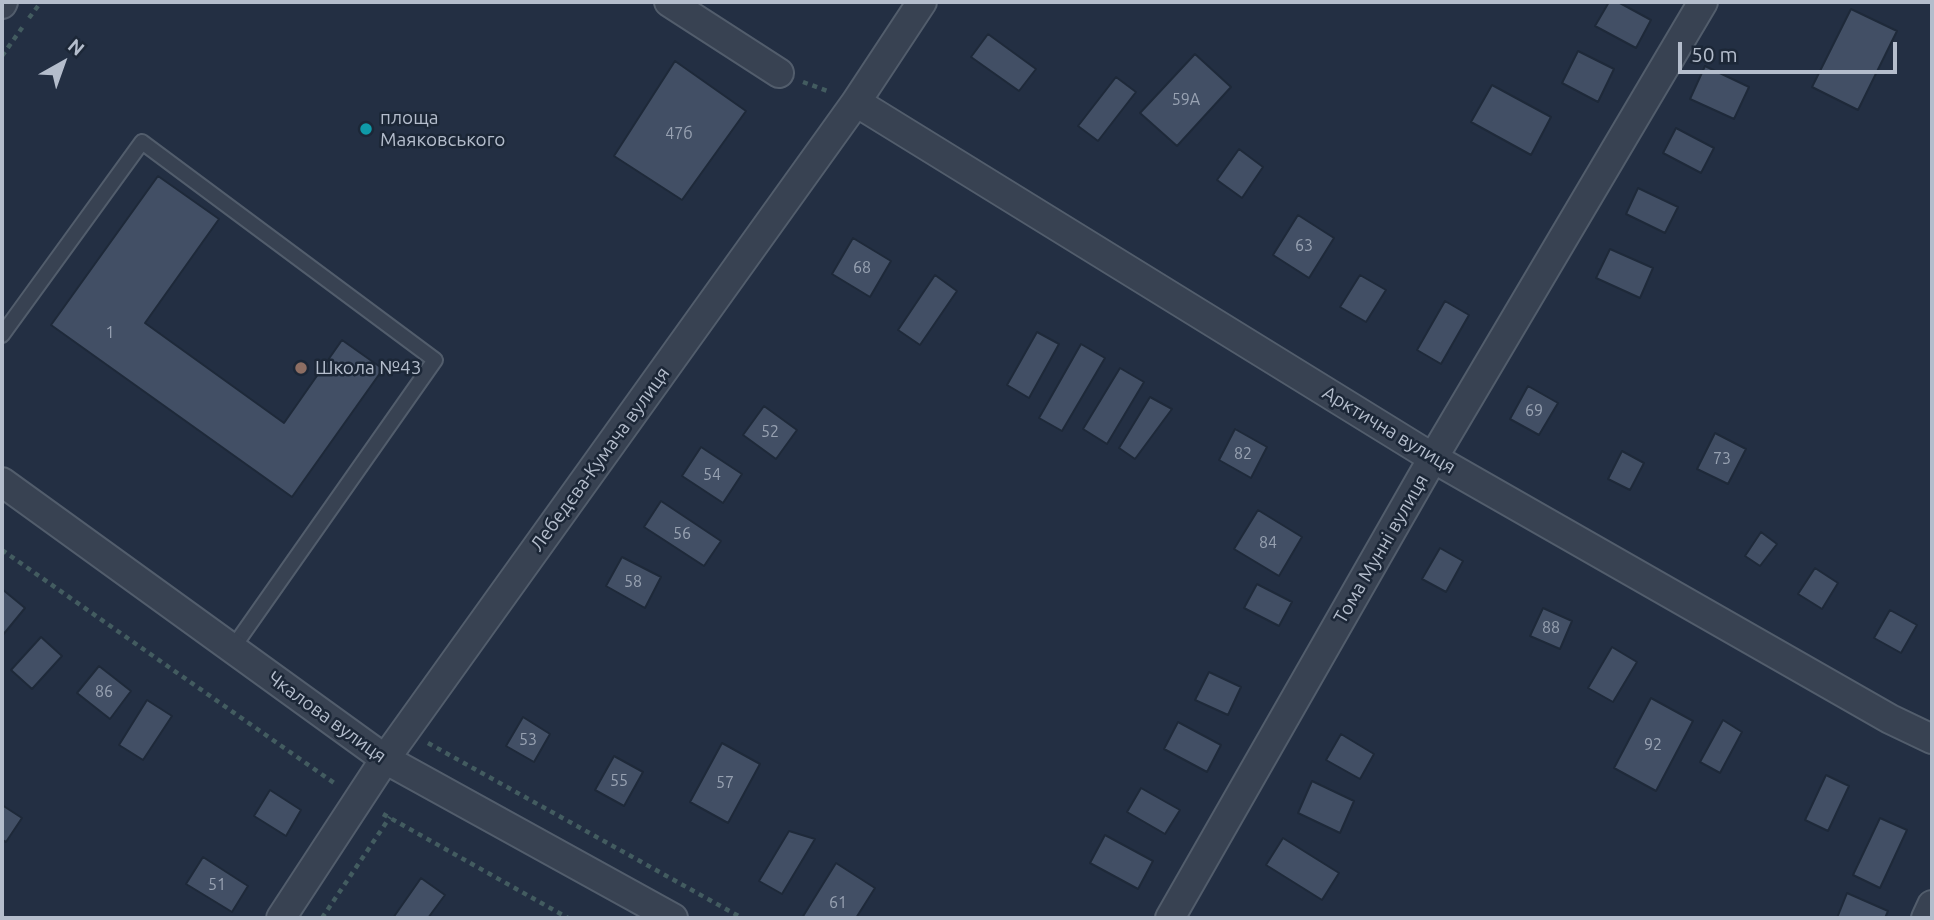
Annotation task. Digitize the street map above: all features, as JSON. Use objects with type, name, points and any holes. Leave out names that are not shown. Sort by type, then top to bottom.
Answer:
[{"type":"street","points":[[669,2],[779,74]]},
{"type":"street","name":"Лебедєва-Кумача вулиця","points":[[281,918],[385,760],[856,102],[922,2]]},
{"type":"street","name":"Тома Мунні вулиця","points":[[1170,918],[1433,458],[1703,2]]},
{"type":"street","name":"Арктична вулиця","points":[[856,102],[1433,458],[1889,719],[1932,739]]},
{"type":"street","name":"Чкалова вулиця","points":[[2,482],[385,760],[673,918]]},
{"type":"street","points":[[1926,918],[1932,905]]},
{"type":"lane","points":[[2,335],[142,142],[435,360],[232,649]]},
{"type":"path","points":[[2,56],[41,2]]},
{"type":"path","points":[[779,74],[856,102]]},
{"type":"path","points":[[2,550],[359,800],[568,918]]},
{"type":"path","points":[[406,731],[742,918]]},
{"type":"path","points":[[322,918],[390,817]]},
{"type":"building","points":[[1609,2],[1618,2],[1651,20],[1636,48],[1595,26]]},
{"type":"building","points":[[1851,9],[1897,31],[1858,110],[1812,87]]},
{"type":"building","points":[[988,34],[1036,69],[1019,91],[971,57]]},
{"type":"building","points":[[1578,51],[1614,69],[1598,102],[1562,83]]},
{"type":"building","points":[[1195,54],[1231,87],[1177,146],[1140,113]]},
{"type":"building","points":[[675,61],[746,111],[682,200],[614,156]]},
{"type":"building","points":[[1705,66],[1749,87],[1734,119],[1690,99]]},
{"type":"building","points":[[1116,77],[1136,92],[1098,141],[1078,126]]},
{"type":"building","points":[[1492,85],[1551,117],[1531,155],[1471,122]]},
{"type":"building","points":[[1676,128],[1714,148],[1701,173],[1663,153]]},
{"type":"building","points":[[1239,149],[1263,167],[1242,198],[1217,180]]},
{"type":"building","points":[[158,176],[219,219],[145,323],[284,423],[342,340],[383,369],[292,497],[51,325]]},
{"type":"building","points":[[1638,188],[1678,207],[1665,233],[1626,214]]},
{"type":"building","points":[[1298,215],[1334,238],[1309,278],[1273,255]]},
{"type":"building","points":[[853,238],[891,261],[870,297],[832,274]]},
{"type":"building","points":[[1610,249],[1653,268],[1640,298],[1596,278]]},
{"type":"building","points":[[935,275],[957,291],[920,345],[898,330]]},
{"type":"building","points":[[1360,275],[1386,290],[1366,322],[1340,307]]},
{"type":"building","points":[[1445,301],[1469,315],[1441,364],[1417,350]]},
{"type":"building","points":[[1037,332],[1059,344],[1029,398],[1007,385]]},
{"type":"building","points":[[1081,344],[1105,358],[1062,431],[1039,418]]},
{"type":"building","points":[[1120,368],[1144,382],[1107,444],[1083,429]]},
{"type":"building","points":[[1528,386],[1558,403],[1539,435],[1510,419]]},
{"type":"building","points":[[1150,397],[1172,409],[1135,459],[1119,448]]},
{"type":"building","points":[[764,406],[797,430],[776,459],[743,435]]},
{"type":"building","points":[[1235,429],[1267,447],[1251,478],[1219,460]]},
{"type":"building","points":[[1715,433],[1746,449],[1728,484],[1697,469]]},
{"type":"building","points":[[701,447],[742,474],[723,503],[682,476]]},
{"type":"building","points":[[1622,451],[1644,463],[1630,490],[1608,479]]},
{"type":"building","points":[[661,501],[721,541],[704,566],[644,527]]},
{"type":"building","points":[[1258,510],[1302,537],[1279,576],[1234,549]]},
{"type":"building","points":[[1761,532],[1777,544],[1760,566],[1745,556]]},
{"type":"building","points":[[1440,548],[1463,561],[1446,592],[1422,579]]},
{"type":"building","points":[[622,557],[661,577],[645,608],[606,586]]},
{"type":"building","points":[[1815,568],[1838,583],[1822,609],[1798,594]]},
{"type":"building","points":[[1257,584],[1292,602],[1279,626],[1244,608]]},
{"type":"building","points":[[2,589],[25,608],[2,636]]},
{"type":"building","points":[[1543,608],[1572,621],[1560,649],[1530,636]]},
{"type":"building","points":[[1890,610],[1917,625],[1901,653],[1874,638]]},
{"type":"building","points":[[41,637],[62,656],[32,689],[11,670]]},
{"type":"building","points":[[1612,647],[1637,662],[1613,702],[1588,688]]},
{"type":"building","points":[[99,666],[131,691],[110,719],[77,693]]},
{"type":"building","points":[[1209,672],[1241,687],[1228,715],[1195,700]]},
{"type":"building","points":[[1651,698],[1693,721],[1656,791],[1614,768]]},
{"type":"building","points":[[147,700],[172,716],[143,760],[119,745]]},
{"type":"building","points":[[523,717],[550,734],[534,762],[506,746]]},
{"type":"building","points":[[1723,720],[1742,732],[1720,773],[1700,762]]},
{"type":"building","points":[[1178,722],[1221,745],[1207,772],[1164,749]]},
{"type":"building","points":[[1341,734],[1374,754],[1360,779],[1326,760]]},
{"type":"building","points":[[722,743],[760,764],[728,823],[690,802]]},
{"type":"building","points":[[614,756],[643,772],[624,806],[595,790]]},
{"type":"building","points":[[1826,775],[1849,786],[1828,831],[1805,820]]},
{"type":"building","points":[[1312,781],[1354,801],[1340,833],[1298,813]]},
{"type":"building","points":[[1141,788],[1180,810],[1165,834],[1127,812]]},
{"type":"building","points":[[270,790],[301,810],[286,836],[254,816]]},
{"type":"building","points":[[2,805],[22,818],[6,842],[2,840]]},
{"type":"building","points":[[1880,818],[1907,830],[1880,888],[1853,875]]},
{"type":"building","points":[[789,831],[815,839],[782,894],[759,881]]},
{"type":"building","points":[[1105,835],[1153,861],[1138,889],[1090,863]]},
{"type":"building","points":[[1283,838],[1339,873],[1322,900],[1266,865]]},
{"type":"building","points":[[203,857],[248,886],[232,912],[186,884]]},
{"type":"building","points":[[836,863],[875,888],[856,918],[802,918]]},
{"type":"building","points":[[421,878],[445,895],[428,918],[393,918]]},
{"type":"building","points":[[1847,893],[1888,911],[1885,918],[1837,918]]},
{"type":"place","name":"площа Маяковського","points":[[366,129]]},
{"type":"place","name":"Школа №43","points":[[301,368]]}]
